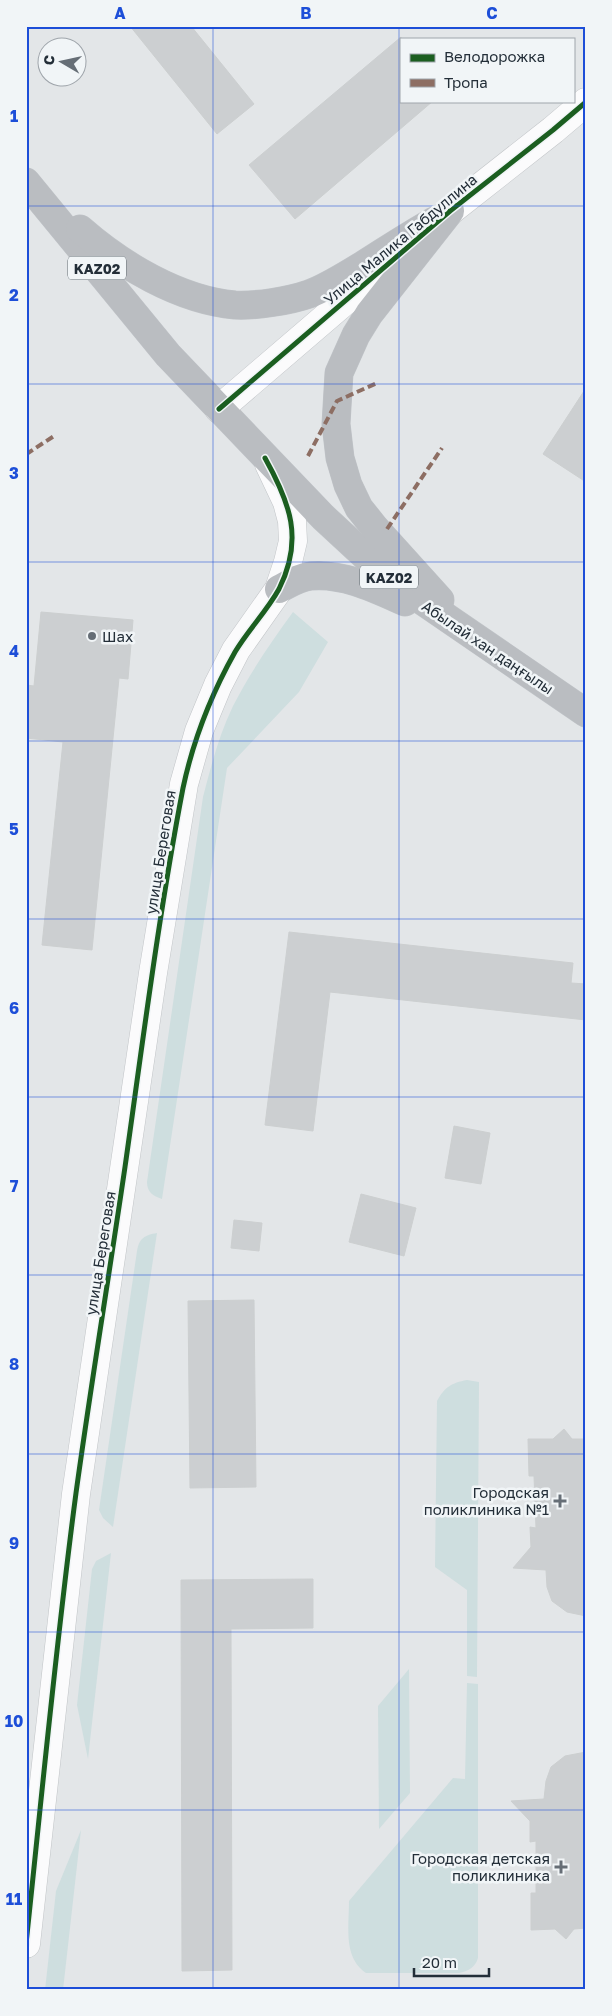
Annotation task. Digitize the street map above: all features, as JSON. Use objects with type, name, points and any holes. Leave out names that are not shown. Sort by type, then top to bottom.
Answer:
[{"type":"highway","points":[[28,184],[100,247],[134,269],[183,292],[235,305],[286,300],[309,294],[333,283],[450,211]]},
{"type":"highway","name":"Абылай хан даңғылы","points":[[28,184],[168,355],[323,517],[390,578],[586,713]]},
{"type":"highway","points":[[450,211],[369,314],[356,335],[339,373],[336,424],[340,458],[348,484],[359,508],[471,635]]},
{"type":"highway","points":[[279,589],[296,580],[310,576],[342,578],[408,603],[471,635]]},
{"type":"street","name":"Улица Малика Габдуллина","points":[[219,409],[450,211],[586,102]]},
{"type":"street","name":"улица Береговая","points":[[26,1944],[76,1494],[153,974],[184,784],[199,731],[218,685],[236,650],[279,589],[293,541],[288,502],[265,458]]},
{"type":"shaded area","points":[[293,612],[328,642],[299,692],[227,768],[162,1199],[151,1193],[147,1182],[203,797],[219,739],[233,706],[261,658]]},
{"type":"shaded area","points":[[157,1233],[113,1527],[103,1518],[99,1510],[137,1251],[139,1243],[143,1238]]},
{"type":"shaded area","points":[[467,1380],[479,1382],[477,1677],[467,1676],[467,1590],[435,1567],[437,1401],[449,1386]]},
{"type":"shaded area","points":[[111,1553],[88,1759],[77,1705],[92,1569],[96,1561]]},
{"type":"shaded area","points":[[409,1669],[410,1793],[379,1829],[378,1706]]},
{"type":"shaded area","points":[[467,1683],[478,1684],[478,1958],[471,1968],[459,1973],[366,1973],[354,1959],[351,1950],[348,1931],[349,1901],[453,1778],[465,1779]]},
{"type":"shaded area","points":[[81,1830],[63,1990],[45,1990],[56,1891]]},
{"type":"building","points":[[130,26],[191,26],[254,104],[217,134]]},
{"type":"building","points":[[401,37],[400,102],[432,102],[295,219],[249,165]]},
{"type":"building","points":[[586,388],[586,482],[543,454]]},
{"type":"building","points":[[41,612],[133,620],[128,679],[119,678],[92,950],[42,945],[63,742],[26,738],[26,685],[34,686]]},
{"type":"building","points":[[289,932],[573,963],[571,983],[586,984],[586,1020],[330,992],[313,1131],[265,1125]]},
{"type":"building","points":[[454,1126],[490,1133],[481,1184],[445,1178]]},
{"type":"building","points":[[361,1194],[416,1208],[404,1256],[349,1242]]},
{"type":"building","points":[[234,1220],[262,1223],[259,1251],[231,1248]]},
{"type":"building","points":[[254,1300],[256,1487],[190,1488],[188,1301]]},
{"type":"building","name":"Городская поликлиника №1","points":[[564,1429],[572,1439],[586,1439],[586,1616],[567,1612],[552,1601],[547,1587],[546,1570],[513,1568],[531,1547],[530,1527],[536,1528],[534,1476],[529,1476],[528,1439],[553,1439]]},
{"type":"building","points":[[313,1579],[313,1628],[231,1629],[232,1970],[182,1971],[181,1580]]},
{"type":"building","name":"Городская детская поликлиника","points":[[586,1752],[586,1928],[574,1929],[566,1939],[555,1929],[531,1930],[531,1893],[536,1893],[536,1841],[530,1842],[530,1821],[511,1801],[544,1799],[546,1781],[551,1767],[565,1756]]},
{"type":"marked path","points":[[308,456],[337,401],[377,383]]},
{"type":"marked path","points":[[26,452],[28,453],[54,436]]},
{"type":"marked path","points":[[387,529],[442,448]]},
{"type":"cycle path","points":[[219,409],[450,211],[586,102]]},
{"type":"cycle path","points":[[26,1944],[76,1493],[174,835],[187,770],[204,718],[235,652],[279,589],[287,571],[291,554],[291,522],[287,506],[274,474],[265,458]]},
{"type":"place","name":"Шах","points":[[92,636]]},
{"type":"place","name":"Городская поликлиника №1","points":[[560,1501]]},
{"type":"place","name":"Городская детская поликлиника","points":[[561,1867]]}]
